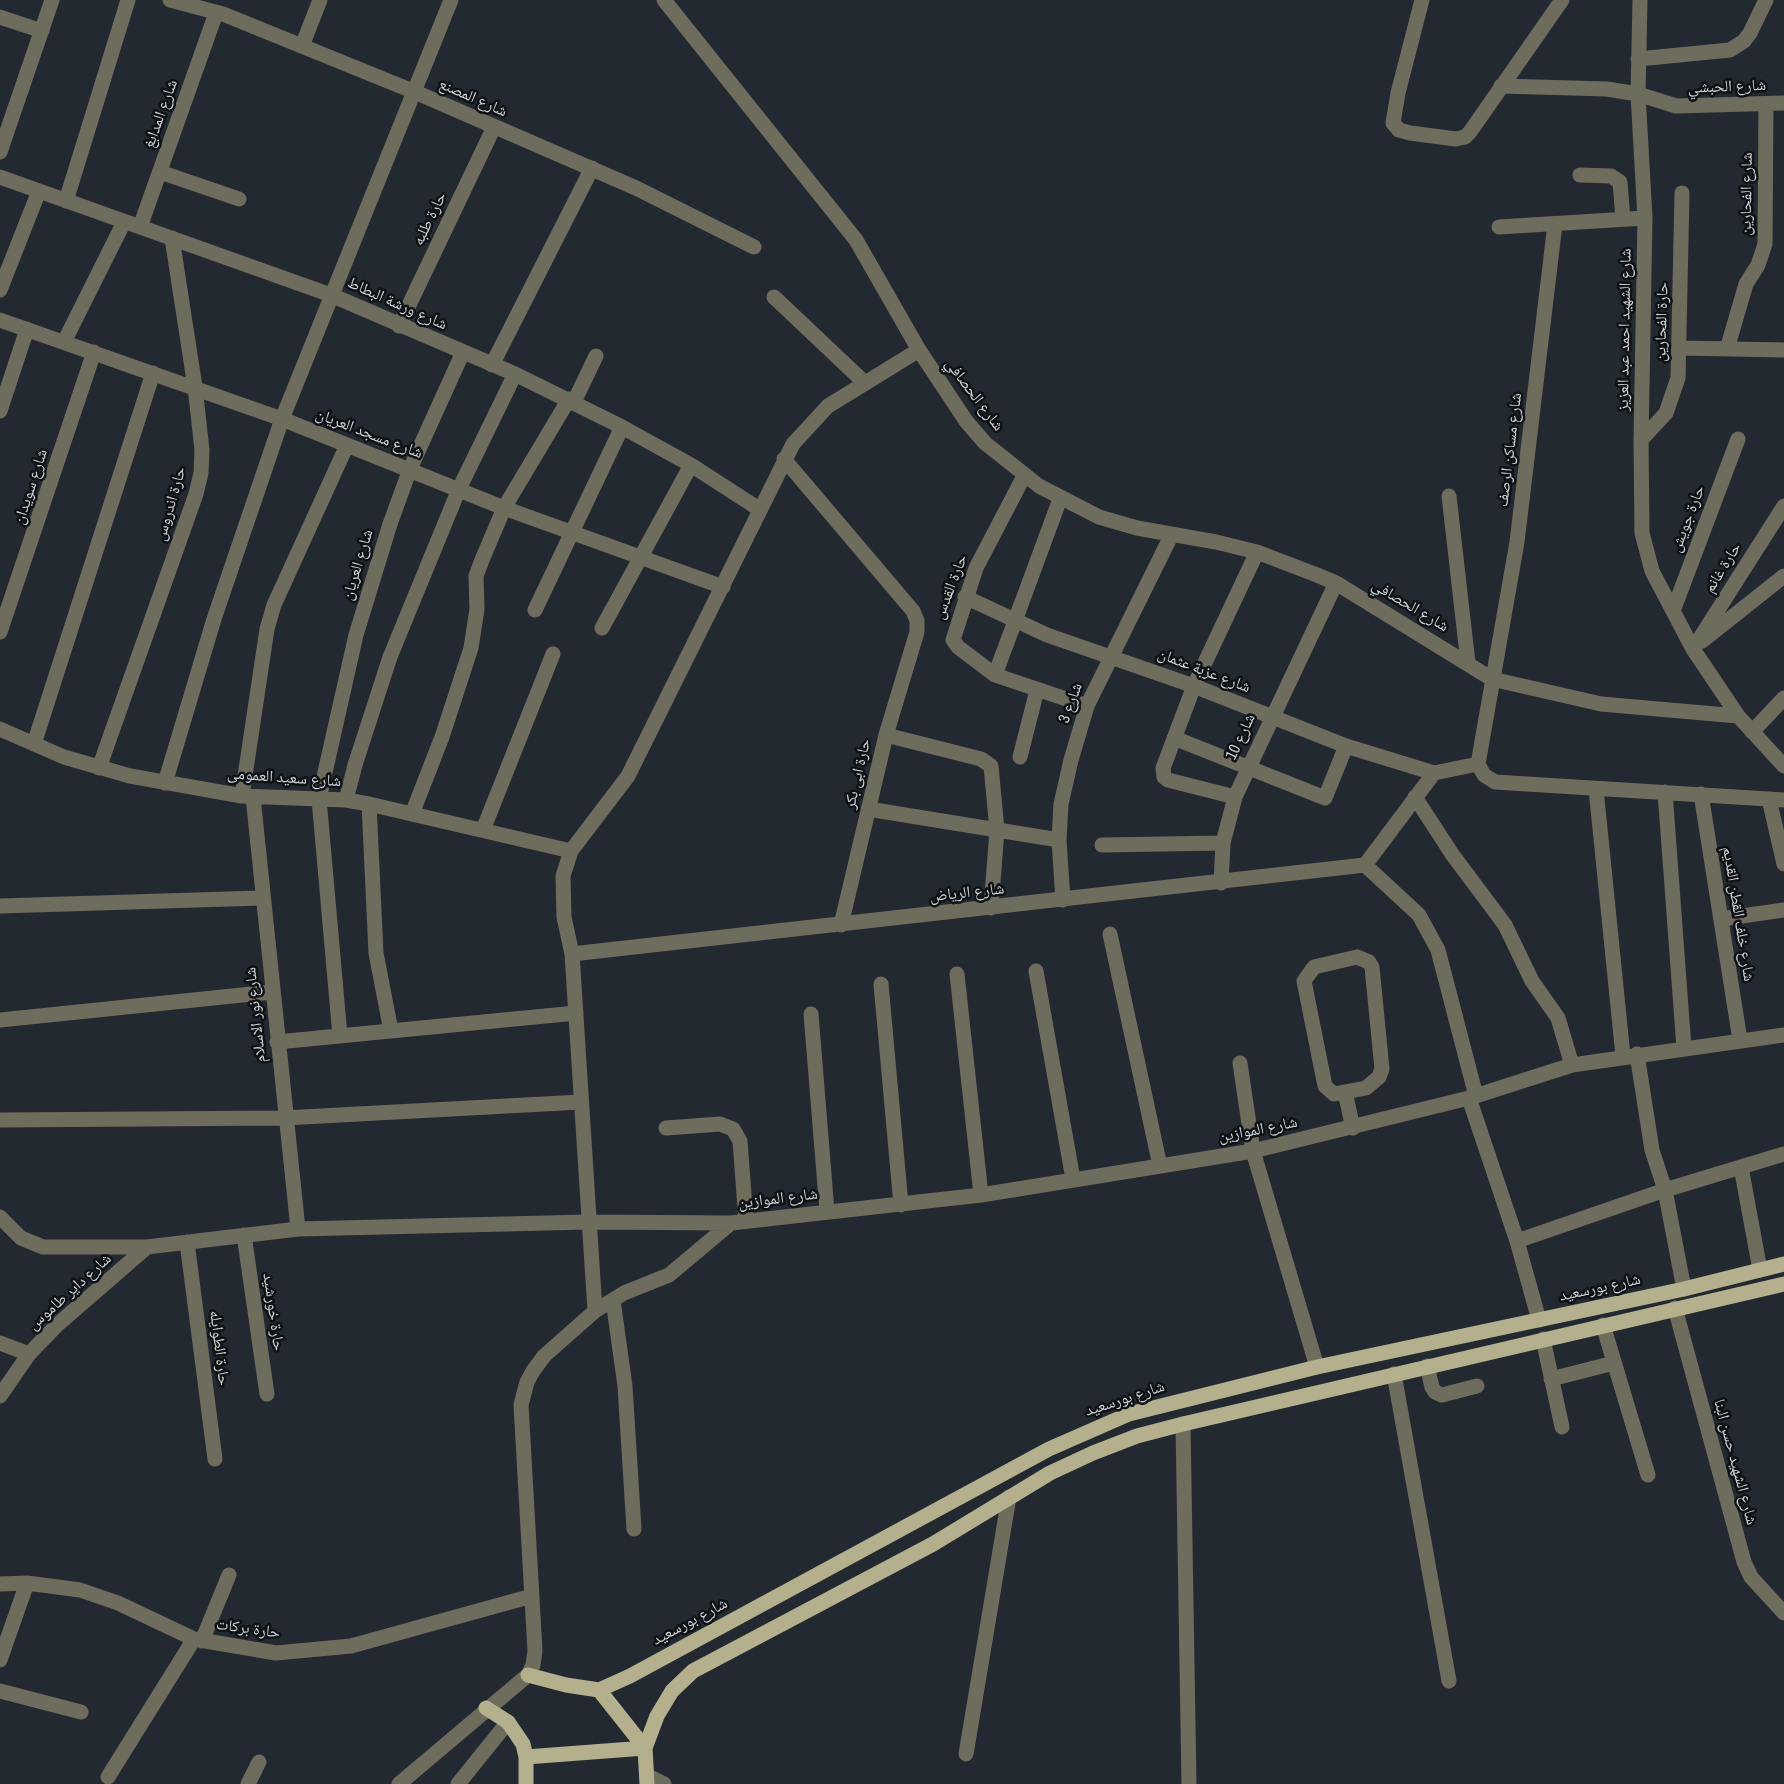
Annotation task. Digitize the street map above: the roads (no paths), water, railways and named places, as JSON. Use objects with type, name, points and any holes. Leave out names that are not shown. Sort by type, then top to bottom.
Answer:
[{"type":"main road","name":"شارع بورسعيد","points":[[599,1690],[630,1676],[1088,1430],[1161,1405],[1317,1367],[1684,1289],[1784,1264]]},
{"type":"main road","points":[[647,1780],[645,1748],[657,1716],[672,1691],[693,1671],[933,1544],[1050,1473],[1093,1453],[1137,1436],[1183,1424],[1675,1308],[1741,1296],[1784,1284]]},
{"type":"main road","points":[[528,1674],[566,1685],[599,1690],[645,1748]]},
{"type":"main road","points":[[486,1708],[508,1722],[523,1744],[526,1756],[526,1784]]},
{"type":"main road","points":[[526,1756],[645,1748]]},
{"type":"street","points":[[0,152],[52,0]]},
{"type":"street","points":[[66,201],[128,0]]},
{"type":"street","name":"شارع المصنع","points":[[170,0],[222,9],[302,46],[416,92],[592,168],[754,247]]},
{"type":"street","points":[[302,46],[320,0]]},
{"type":"street","points":[[165,783],[214,619],[282,419],[416,92],[451,0]]},
{"type":"street","name":"شارع الحصافي","points":[[664,0],[856,240],[919,350],[966,421],[985,443],[1024,476],[1060,499],[1099,517],[1137,528],[1257,552],[1336,583],[1492,679]]},
{"type":"street","points":[[1422,0],[1393,115],[1393,123],[1399,130],[1427,136],[1465,137],[1560,1]]},
{"type":"street","name":"شارع الشهيد احمد عبد العزيز","points":[[1640,0],[1638,94],[1645,218],[1641,440],[1642,533],[1652,571],[1693,649],[1738,716],[1784,766]]},
{"type":"street","points":[[1638,59],[1730,50],[1750,33],[1766,0]]},
{"type":"street","name":"شارع المدابغ","points":[[140,227],[222,9]]},
{"type":"street","points":[[0,17],[42,31]]},
{"type":"street","name":"شارع الحبشي","points":[[1501,86],[1607,88],[1638,94],[1676,106],[1784,103]]},
{"type":"street","name":"شارع الفحارين","points":[[1727,349],[1746,284],[1758,265],[1765,244],[1766,104]]},
{"type":"street","name":"حارة طلبه","points":[[399,326],[494,127]]},
{"type":"street","points":[[492,364],[592,168]]},
{"type":"street","points":[[160,171],[239,199]]},
{"type":"street","points":[[1580,175],[1611,176],[1620,182],[1623,219]]},
{"type":"street","name":"شارع ورشة البطاط","points":[[0,177],[331,295],[515,374],[572,401],[691,465],[759,509]]},
{"type":"street","points":[[0,290],[39,191]]},
{"type":"street","name":"حارة الفحارين","points":[[1641,440],[1666,413],[1674,396],[1681,348],[1682,193]]},
{"type":"street","points":[[1499,227],[1645,218]]},
{"type":"street","points":[[64,342],[124,222]]},
{"type":"street","name":"شارع مساكن الرصف","points":[[1478,764],[1517,542],[1555,224]]},
{"type":"street","name":"حارة اندروس","points":[[99,768],[196,494],[202,450],[195,387],[172,238]]},
{"type":"street","points":[[774,297],[865,383]]},
{"type":"street","name":"شارع مسجد العريان","points":[[0,320],[282,419],[504,507],[723,586]]},
{"type":"street","points":[[0,411],[27,329]]},
{"type":"street","points":[[1681,348],[1784,350]]},
{"type":"street","points":[[595,1311],[572,954],[564,917],[563,876],[571,851],[603,812],[628,776],[784,459],[815,417],[919,350]]},
{"type":"street","name":"شارع سويدان","points":[[0,632],[94,352]]},
{"type":"street","name":"شارع العريان","points":[[340,1036],[319,799],[356,635],[386,535],[410,469],[463,352]]},
{"type":"street","points":[[412,814],[442,737],[471,648],[477,609],[476,576],[504,507],[572,401],[596,356]]},
{"type":"street","points":[[34,744],[153,373]]},
{"type":"street","points":[[346,800],[390,657],[459,489],[515,374]]},
{"type":"street","points":[[535,610],[622,427]]},
{"type":"street","name":"حارة جويش","points":[[1673,611],[1737,439]]},
{"type":"street","name":"شارع نور الاسلام","points":[[298,1229],[248,796],[267,629],[347,445]]},
{"type":"street","name":"حارة ابى بكر","points":[[784,459],[913,611],[917,621],[917,632],[886,735],[841,925]]},
{"type":"street","points":[[602,628],[691,465]]},
{"type":"street","name":"حارة القدس","points":[[1024,476],[976,568],[953,640],[958,647],[995,675],[1087,706]]},
{"type":"street","points":[[1449,496],[1468,663]]},
{"type":"street","points":[[995,675],[1060,499]]},
{"type":"street","name":"حارة غانم","points":[[1693,649],[1784,506]]},
{"type":"street","name":"شارع 3","points":[[1063,900],[1059,840],[1061,804],[1087,706],[1172,534]]},
{"type":"street","points":[[1234,797],[1164,777],[1162,768],[1194,686],[1257,552]]},
{"type":"street","points":[[1693,649],[1784,576]]},
{"type":"street","name":"شارع 10","points":[[1221,883],[1224,843],[1234,797],[1336,583]]},
{"type":"street","name":"شارع عزبة عثمان","points":[[965,597],[1014,621],[1194,686],[1347,746],[1434,773]]},
{"type":"street","points":[[483,830],[553,654]]},
{"type":"street","points":[[1492,679],[1600,704],[1738,716]]},
{"type":"street","points":[[1020,758],[1037,690]]},
{"type":"street","points":[[1752,732],[1784,698]]},
{"type":"street","name":"شارع سعيد العمومى","points":[[0,729],[99,768],[165,783],[248,796],[346,800],[571,851]]},
{"type":"street","points":[[886,735],[988,762],[993,775],[997,830],[991,908]]},
{"type":"street","points":[[1174,738],[1326,798],[1347,746]]},
{"type":"street","points":[[1539,1320],[1473,1096],[1438,950],[1419,915],[1365,865],[1434,773],[1478,764],[1484,775],[1495,782],[1777,799],[1784,864]]},
{"type":"street","points":[[1596,789],[1630,1055],[1652,1150],[1665,1190],[1684,1289]]},
{"type":"street","points":[[1665,792],[1684,1048]]},
{"type":"street","name":"شارع خلف القطن القديم","points":[[1701,794],[1740,1040]]},
{"type":"street","points":[[1415,797],[1452,854],[1505,925],[1532,981],[1558,1018],[1572,1065]]},
{"type":"street","points":[[369,804],[376,953],[391,1031]]},
{"type":"street","points":[[868,809],[1059,840]]},
{"type":"street","points":[[1102,845],[1224,843]]},
{"type":"street","name":"شارع الرياض","points":[[572,954],[1221,883],[1365,865]]},
{"type":"street","points":[[0,906],[261,898]]},
{"type":"street","points":[[1721,919],[1784,910]]},
{"type":"street","points":[[1110,934],[1160,1166]]},
{"type":"street","points":[[1357,957],[1363,958],[1372,967],[1382,1069],[1379,1077],[1366,1088],[1345,1092],[1330,1092],[1325,1086],[1304,981],[1314,967],[1322,963],[1357,957]]},
{"type":"street","points":[[1036,971],[1073,1179]]},
{"type":"street","points":[[957,974],[981,1195]]},
{"type":"street","points":[[881,984],[901,1205]]},
{"type":"street","points":[[0,1020],[271,992]]},
{"type":"street","points":[[277,1042],[576,1013]]},
{"type":"street","points":[[810,1014],[827,1211]]},
{"type":"street","name":"شارع الموازين","points":[[0,1217],[21,1238],[43,1247],[147,1247],[298,1229],[588,1222],[738,1222],[981,1195],[1252,1151],[1353,1128],[1473,1096],[1572,1065],[1784,1035]]},
{"type":"street","points":[[1240,1064],[1252,1151],[1317,1367]]},
{"type":"street","points":[[1345,1092],[1353,1128]]},
{"type":"street","points":[[0,1120],[284,1118],[581,1102]]},
{"type":"street","points":[[399,1784],[528,1674],[535,1651],[521,1405],[527,1382],[544,1356],[595,1311],[613,1300],[669,1275],[738,1222],[740,1141],[733,1129],[720,1124],[666,1128]]},
{"type":"street","points":[[1517,1241],[1665,1190],[1784,1154]]},
{"type":"street","points":[[1741,1167],[1760,1270]]},
{"type":"street","name":"حارة خورشيد","points":[[244,1235],[267,1394]]},
{"type":"street","name":"حارة الطوايله","points":[[187,1242],[215,1459]]},
{"type":"street","name":"شارع داير طاموس","points":[[0,1396],[29,1354],[57,1325],[147,1247]]},
{"type":"street","points":[[613,1300],[625,1386],[634,1529]]},
{"type":"street","name":"شارع الشهيد حسن البنا","points":[[1675,1308],[1744,1562],[1750,1577],[1784,1613]]},
{"type":"street","points":[[1603,1325],[1648,1475]]},
{"type":"street","points":[[1543,1339],[1562,1427]]},
{"type":"street","points":[[0,1343],[29,1354]]},
{"type":"street","points":[[1551,1379],[1614,1364]]},
{"type":"street","points":[[1427,1366],[1432,1387],[1442,1395],[1477,1386]]},
{"type":"street","points":[[1394,1374],[1449,1682]]},
{"type":"street","points":[[1183,1424],[1189,1784]]},
{"type":"street","points":[[966,1754],[1010,1497]]},
{"type":"street","points":[[108,1777],[198,1640],[230,1575]]},
{"type":"street","points":[[0,1660],[27,1583]]},
{"type":"street","name":"حارة بركات","points":[[0,1584],[27,1583],[59,1586],[99,1596],[198,1640],[276,1653],[351,1646],[532,1596]]},
{"type":"street","points":[[0,1692],[81,1712]]},
{"type":"street","points":[[458,1784],[508,1722]]},
{"type":"street","points":[[248,1784],[258,1762]]},
{"type":"street","points":[[647,1780],[664,1784]]}]
